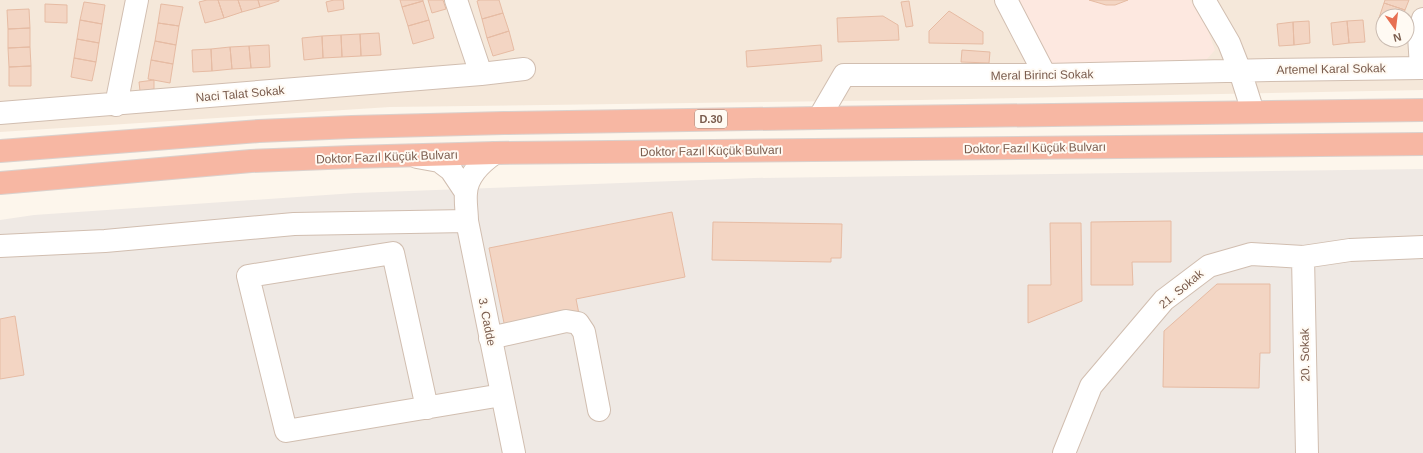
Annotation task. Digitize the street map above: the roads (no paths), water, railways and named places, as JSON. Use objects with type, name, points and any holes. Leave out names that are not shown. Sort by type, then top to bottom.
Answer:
[{"type":"highway","name":"D.30","points":[[0,151],[259,131],[512,122],[1423,110]]},
{"type":"highway","name":"Doktor Fazıl Küçük Bulvarı","points":[[0,183],[251,161],[495,153],[1423,144]]},
{"type":"street","points":[[116,104],[137,0]]},
{"type":"street","points":[[456,0],[481,74],[524,69]]},
{"type":"street","points":[[1006,0],[1045,76]]},
{"type":"street","points":[[1204,0],[1229,43],[1253,112]]},
{"type":"street","points":[[1422,68],[1419,36],[1423,19]]},
{"type":"street","name":"Artemel Karal Sokak","points":[[1240,71],[1422,68]]},
{"type":"street","name":"Meral Birinci Sokak","points":[[819,118],[844,75],[1045,76],[1240,71]]},
{"type":"street","name":"Naci Talat Sokak","points":[[0,113],[481,74]]},
{"type":"street","points":[[466,191],[475,171],[483,161],[495,153]]},
{"type":"street","points":[[415,156],[439,161],[451,170],[466,191]]},
{"type":"street","name":"3. Cadde","points":[[466,191],[467,221],[514,453]]},
{"type":"street","points":[[0,246],[105,241],[294,224],[467,221]]},
{"type":"street","name":"21. Sokak","points":[[1064,453],[1091,386],[1164,300],[1209,266],[1251,254],[1303,257],[1350,250],[1423,247]]},
{"type":"street","points":[[426,408],[393,253],[248,276],[286,431],[426,408],[502,395]]},
{"type":"street","name":"20. Sokak","points":[[1303,257],[1307,453]]},
{"type":"street","points":[[490,338],[566,321],[578,323],[584,332],[599,410]]}]
